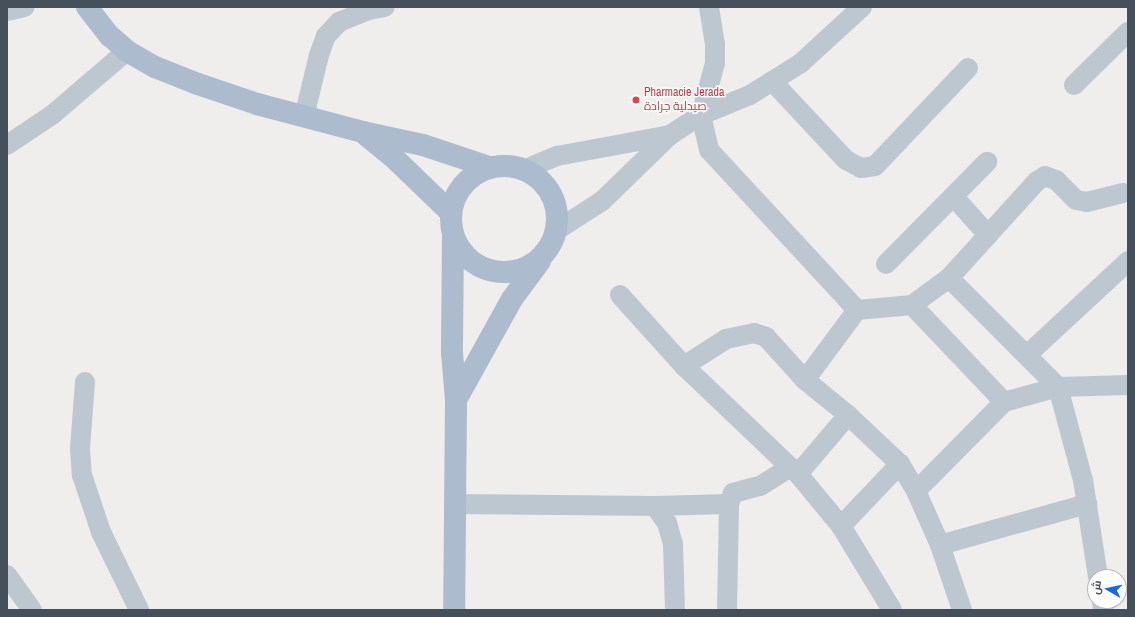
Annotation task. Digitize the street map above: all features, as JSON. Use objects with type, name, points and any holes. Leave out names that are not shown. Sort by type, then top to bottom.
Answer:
[{"type":"main road","points":[[96,11],[127,51],[155,66],[198,84],[304,117],[423,145],[489,167]]},
{"type":"main road","points":[[363,132],[392,156],[451,213]]},
{"type":"main road","points":[[454,610],[456,400],[452,353],[453,234],[451,213],[455,197],[463,184],[475,173],[489,167],[508,165],[526,169],[541,179],[552,194],[558,212],[557,230],[544,254],[512,298],[456,400]]},
{"type":"main road","points":[[453,234],[460,249],[471,261],[495,271],[517,271],[532,265],[544,254]]},
{"type":"street","points":[[7,11],[25,7]]},
{"type":"street","points":[[304,117],[326,36],[340,22],[368,10],[385,7]]},
{"type":"street","points":[[709,7],[715,43],[715,63],[701,115],[709,150],[717,161],[857,310]]},
{"type":"street","points":[[557,230],[602,201],[670,135],[701,115],[750,95],[801,63],[862,7]]},
{"type":"street","points":[[1074,85],[1128,32]]},
{"type":"street","points":[[7,145],[52,115],[127,51]]},
{"type":"street","points":[[772,81],[846,160],[861,168],[875,166],[968,68]]},
{"type":"street","points":[[526,169],[557,156],[670,135]]},
{"type":"street","points":[[886,264],[987,162]]},
{"type":"street","points":[[805,380],[857,310],[912,305],[949,278],[1037,181],[1045,176],[1056,180],[1076,200],[1087,202],[1123,193]]},
{"type":"street","points":[[954,197],[988,235]]},
{"type":"street","points":[[1027,355],[1128,261]]},
{"type":"street","points":[[949,278],[1058,387],[1083,480],[1097,569]]},
{"type":"street","points":[[620,295],[684,366],[794,471],[840,526],[892,610]]},
{"type":"street","points":[[912,305],[1004,402]]},
{"type":"street","points":[[684,366],[709,348],[726,339],[754,332],[766,337],[805,380],[848,415],[900,464],[916,491],[940,545],[962,610]]},
{"type":"street","points":[[85,382],[80,449],[82,475],[101,532],[138,610]]},
{"type":"street","points":[[916,491],[1004,402],[1058,387],[1128,385]]},
{"type":"street","points":[[727,610],[729,504],[733,492],[760,486],[794,471],[848,415]]},
{"type":"street","points":[[840,526],[900,464]]},
{"type":"street","points":[[455,504],[655,506],[729,504]]},
{"type":"street","points":[[940,545],[1087,504]]},
{"type":"street","points":[[655,506],[666,523],[673,544],[675,610]]},
{"type":"street","points":[[7,575],[32,610]]},
{"type":"place","name":"Pharmacie Jerada صيدلية جرادة","points":[[636,100]]}]
